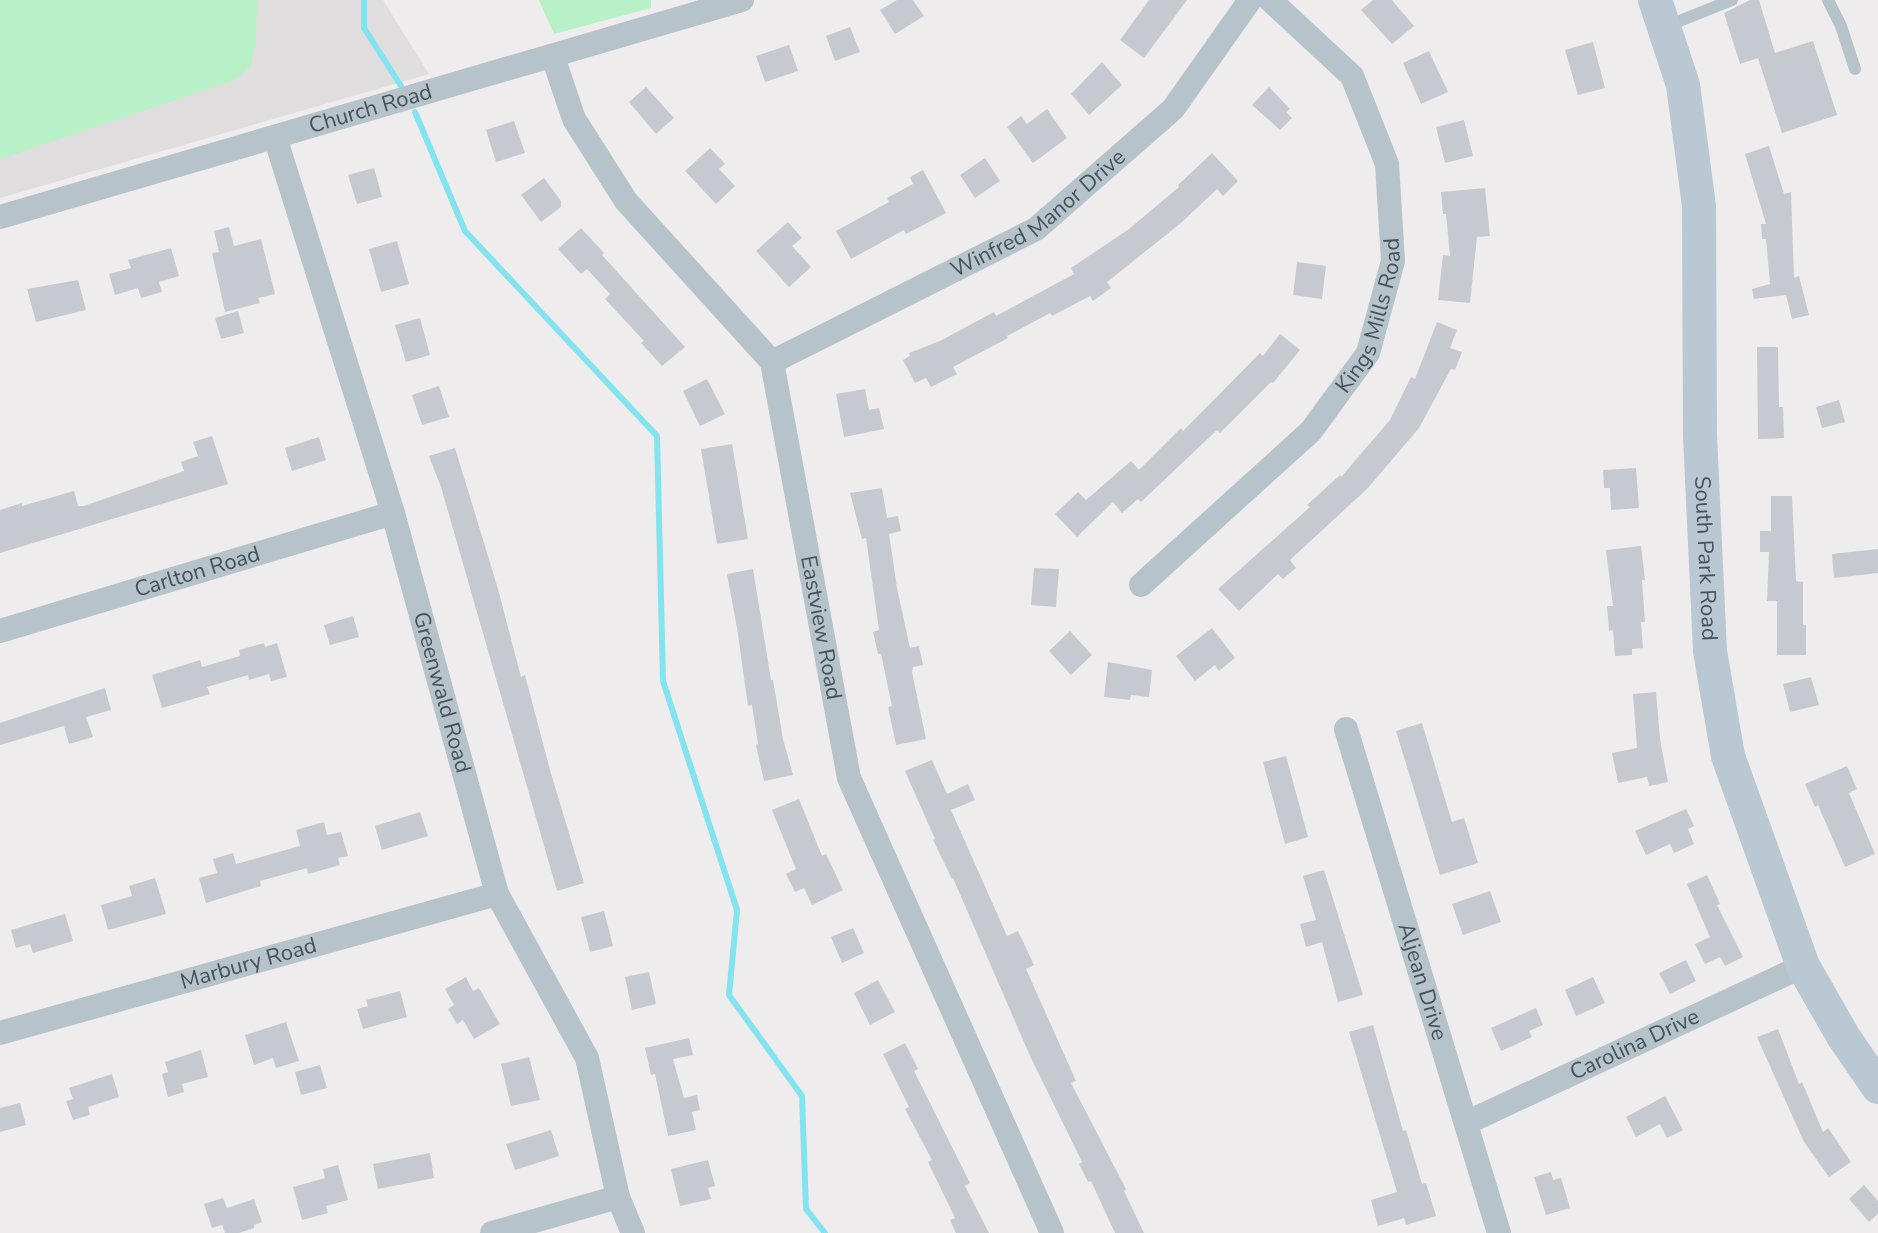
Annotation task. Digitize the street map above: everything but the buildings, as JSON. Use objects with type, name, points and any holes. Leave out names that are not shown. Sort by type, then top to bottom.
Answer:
[{"type":"main road","name":"South Park Road","points":[[1659,14],[1683,85],[1699,206],[1700,436],[1710,651],[1728,756],[1803,966],[1843,1036],[1878,1087]]},
{"type":"street","name":"Church Road","points":[[0,217],[742,0]]},
{"type":"street","name":"Winfred Manor Drive","points":[[772,362],[1036,229],[1173,109],[1250,0]]},
{"type":"street","name":"Kings Mills Road","points":[[1141,585],[1311,431],[1368,353],[1393,261],[1387,164],[1352,76],[1270,0]]},
{"type":"street","points":[[553,57],[574,119],[626,201],[772,362]]},
{"type":"street","name":"Greenwald Road","points":[[275,137],[393,513],[497,894],[587,1058],[618,1197],[633,1233]]},
{"type":"street","name":"Eastview Road","points":[[772,362],[849,778],[1052,1233]]},
{"type":"street","name":"Carlton Road","points":[[0,631],[393,513]]},
{"type":"street","name":"Aljean Drive","points":[[1346,729],[1499,1233]]},
{"type":"street","name":"Marbury Road","points":[[0,1033],[497,894]]},
{"type":"street","name":"Carolina Drive","points":[[1466,1123],[1803,966]]},
{"type":"street","points":[[492,1233],[618,1197]]},
{"type":"lane","points":[[1659,14],[1732,0]]},
{"type":"lane","points":[[1828,0],[1841,26],[1855,69]]},
{"type":"shaded area","points":[[0,0],[383,0],[429,74],[0,198]]},
{"type":"green space","points":[[0,0],[257,0],[256,41],[251,65],[235,80],[0,159]]},
{"type":"green space","points":[[539,0],[651,0],[651,8],[554,34]]},
{"type":"waterway","points":[[364,0],[364,28],[401,86]]},
{"type":"waterway","points":[[415,112],[465,231],[657,436],[663,681],[737,910],[729,995],[802,1096],[806,1209],[825,1233]]}]
